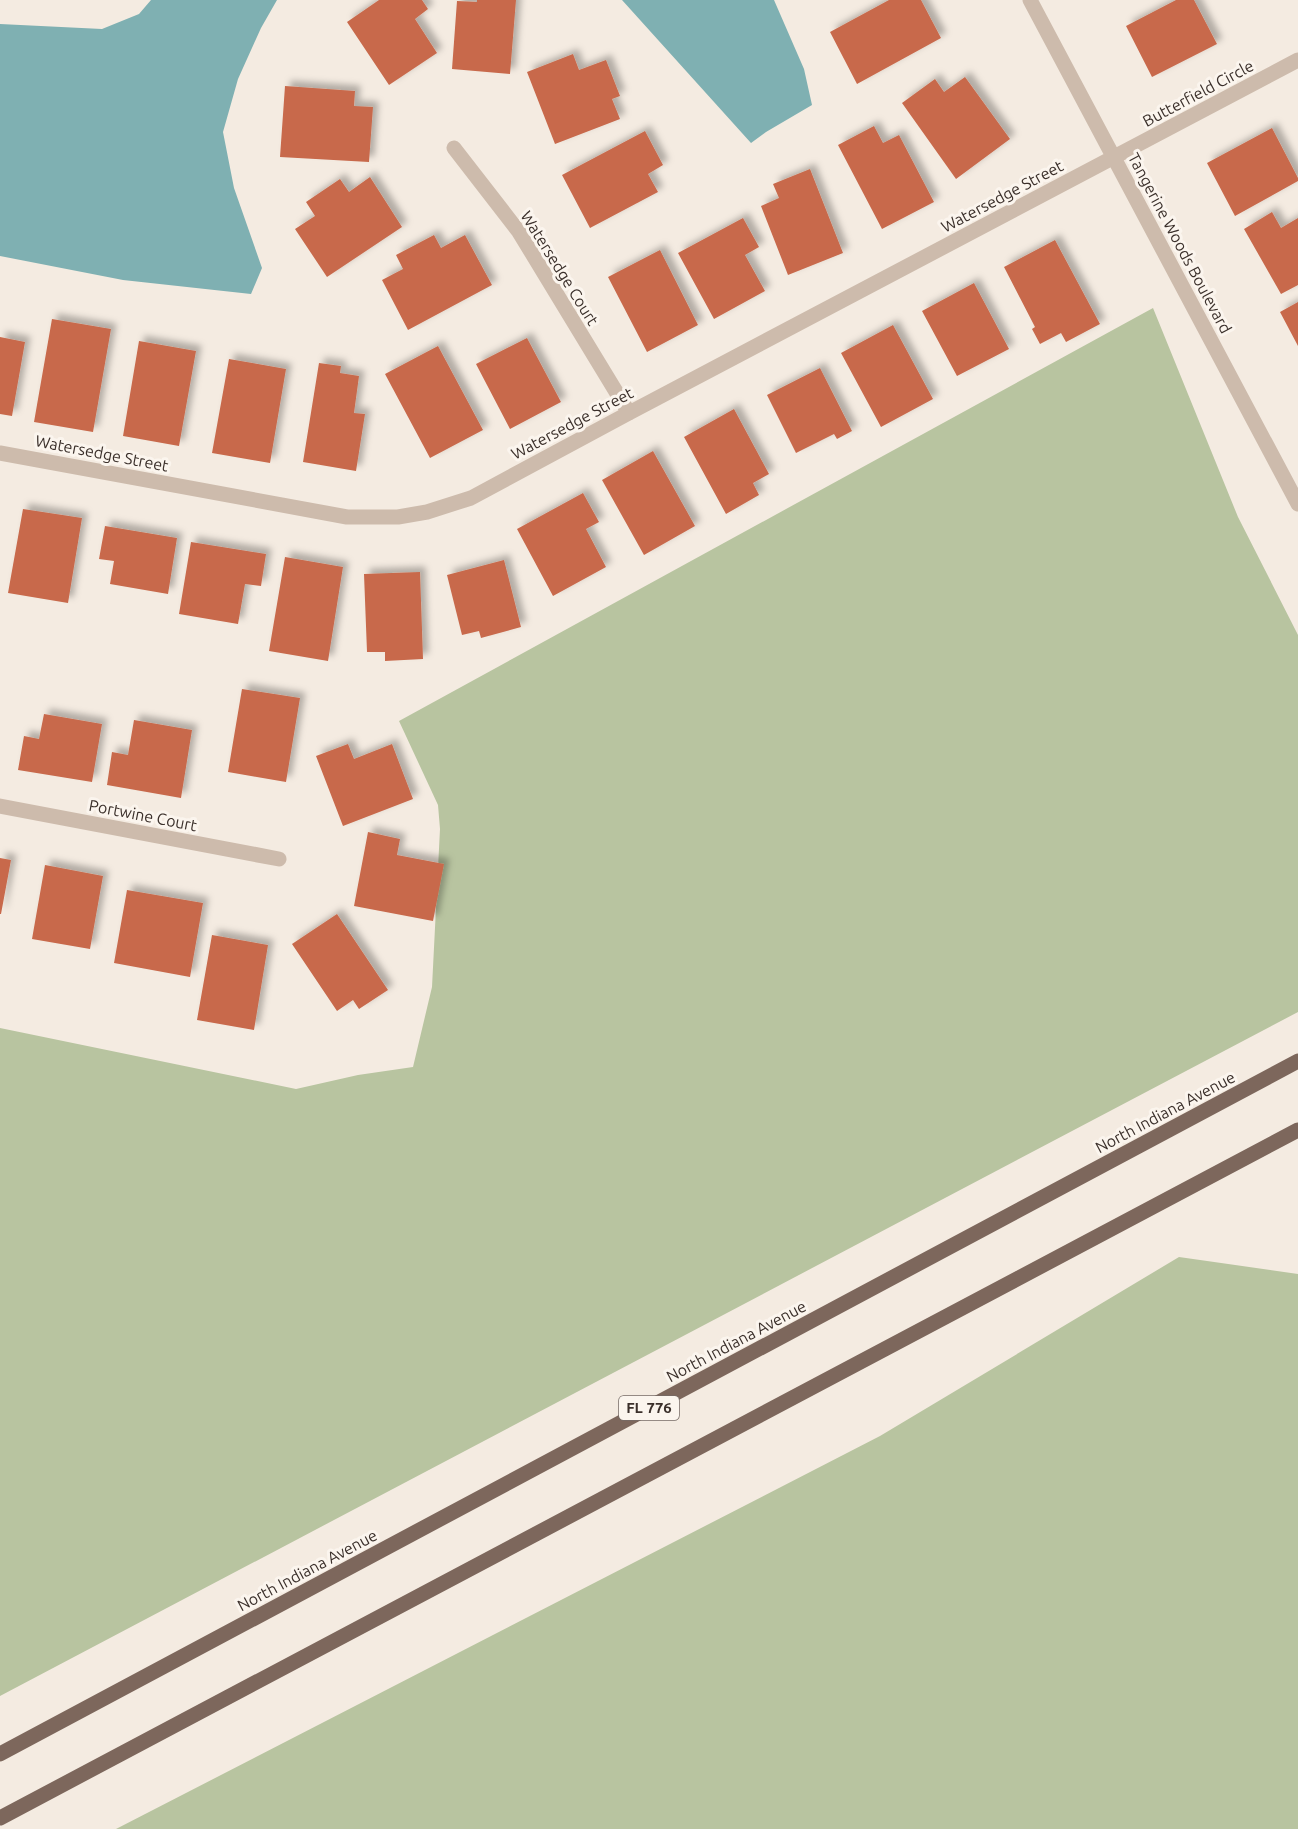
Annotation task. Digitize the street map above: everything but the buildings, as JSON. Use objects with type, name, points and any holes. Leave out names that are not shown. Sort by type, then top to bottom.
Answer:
[{"type":"main road","name":"North Indiana Avenue","points":[[0,1754],[1298,1061]]},
{"type":"main road","points":[[0,1818],[1298,1130]]},
{"type":"street","name":"Tangerine Woods Boulevard","points":[[1030,0],[1298,504]]},
{"type":"street","name":"Butterfield Circle","points":[[1114,157],[1298,60]]},
{"type":"street","name":"Watersedge Court","points":[[454,148],[519,232],[628,413]]},
{"type":"street","name":"Watersedge Street","points":[[0,453],[347,517],[398,517],[427,512],[471,498],[1114,157]]},
{"type":"street","name":"Portwine Court","points":[[0,806],[279,859]]},
{"type":"green space","points":[[1153,308],[1238,517],[1298,635],[1298,1012],[0,1696],[0,1028],[296,1089],[358,1075],[413,1067],[432,987],[440,829],[438,805],[399,721]]},
{"type":"green space","points":[[1179,1257],[1298,1274],[1298,1829],[116,1829],[880,1436]]},
{"type":"water","points":[[151,0],[277,0],[261,28],[238,79],[223,132],[234,188],[262,268],[251,294],[123,280],[0,256],[0,24],[102,29],[139,14]]},
{"type":"water","points":[[622,0],[774,0],[804,69],[812,105],[751,143]]}]
